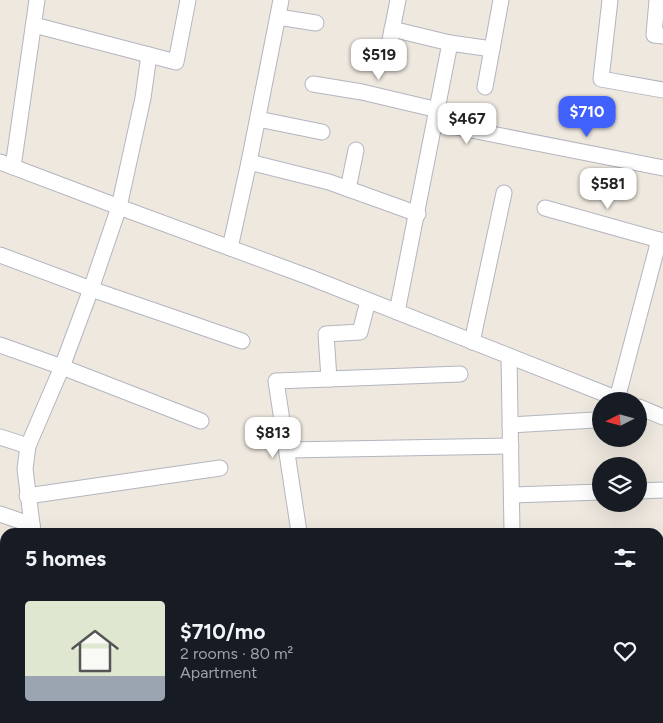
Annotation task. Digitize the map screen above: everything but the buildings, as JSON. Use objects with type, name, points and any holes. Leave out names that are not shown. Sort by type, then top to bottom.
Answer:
[{"type":"street","points":[[36,0],[34,25],[6,165],[368,300],[600,392]]},
{"type":"street","points":[[34,25],[176,62],[188,0]]},
{"type":"street","points":[[230,248],[281,0]]},
{"type":"street","points":[[388,50],[398,0]]},
{"type":"street","points":[[485,87],[501,0]]},
{"type":"street","points":[[610,0],[601,79],[663,90]]},
{"type":"street","points":[[657,0],[654,35],[663,36]]},
{"type":"street","points":[[278,17],[316,23]]},
{"type":"street","points":[[392,29],[450,43],[492,50]]},
{"type":"street","points":[[397,312],[418,214],[450,43]]},
{"type":"street","points":[[32,528],[25,468],[28,446],[62,367],[119,207],[143,98],[150,55]]},
{"type":"street","points":[[313,84],[362,92],[437,117],[663,168]]},
{"type":"street","points":[[258,119],[322,132]]},
{"type":"street","points":[[348,189],[356,150]]},
{"type":"street","points":[[249,162],[329,182],[418,214]]},
{"type":"street","points":[[472,342],[504,193]]},
{"type":"street","points":[[546,208],[661,240],[622,392]]},
{"type":"street","points":[[0,255],[91,289],[242,341]]},
{"type":"street","points":[[329,379],[326,334],[360,332],[368,300]]},
{"type":"street","points":[[0,345],[62,367],[202,422]]},
{"type":"street","points":[[509,356],[512,528]]},
{"type":"street","points":[[298,528],[276,381],[460,374]]},
{"type":"street","points":[[648,411],[663,417]]},
{"type":"street","points":[[510,425],[592,420]]},
{"type":"street","points":[[0,437],[28,446]]},
{"type":"street","points":[[287,450],[511,446]]},
{"type":"street","points":[[27,496],[220,468]]},
{"type":"street","points":[[647,491],[663,490]]},
{"type":"street","points":[[512,494],[592,492]]},
{"type":"street","points":[[0,514],[32,528]]}]
